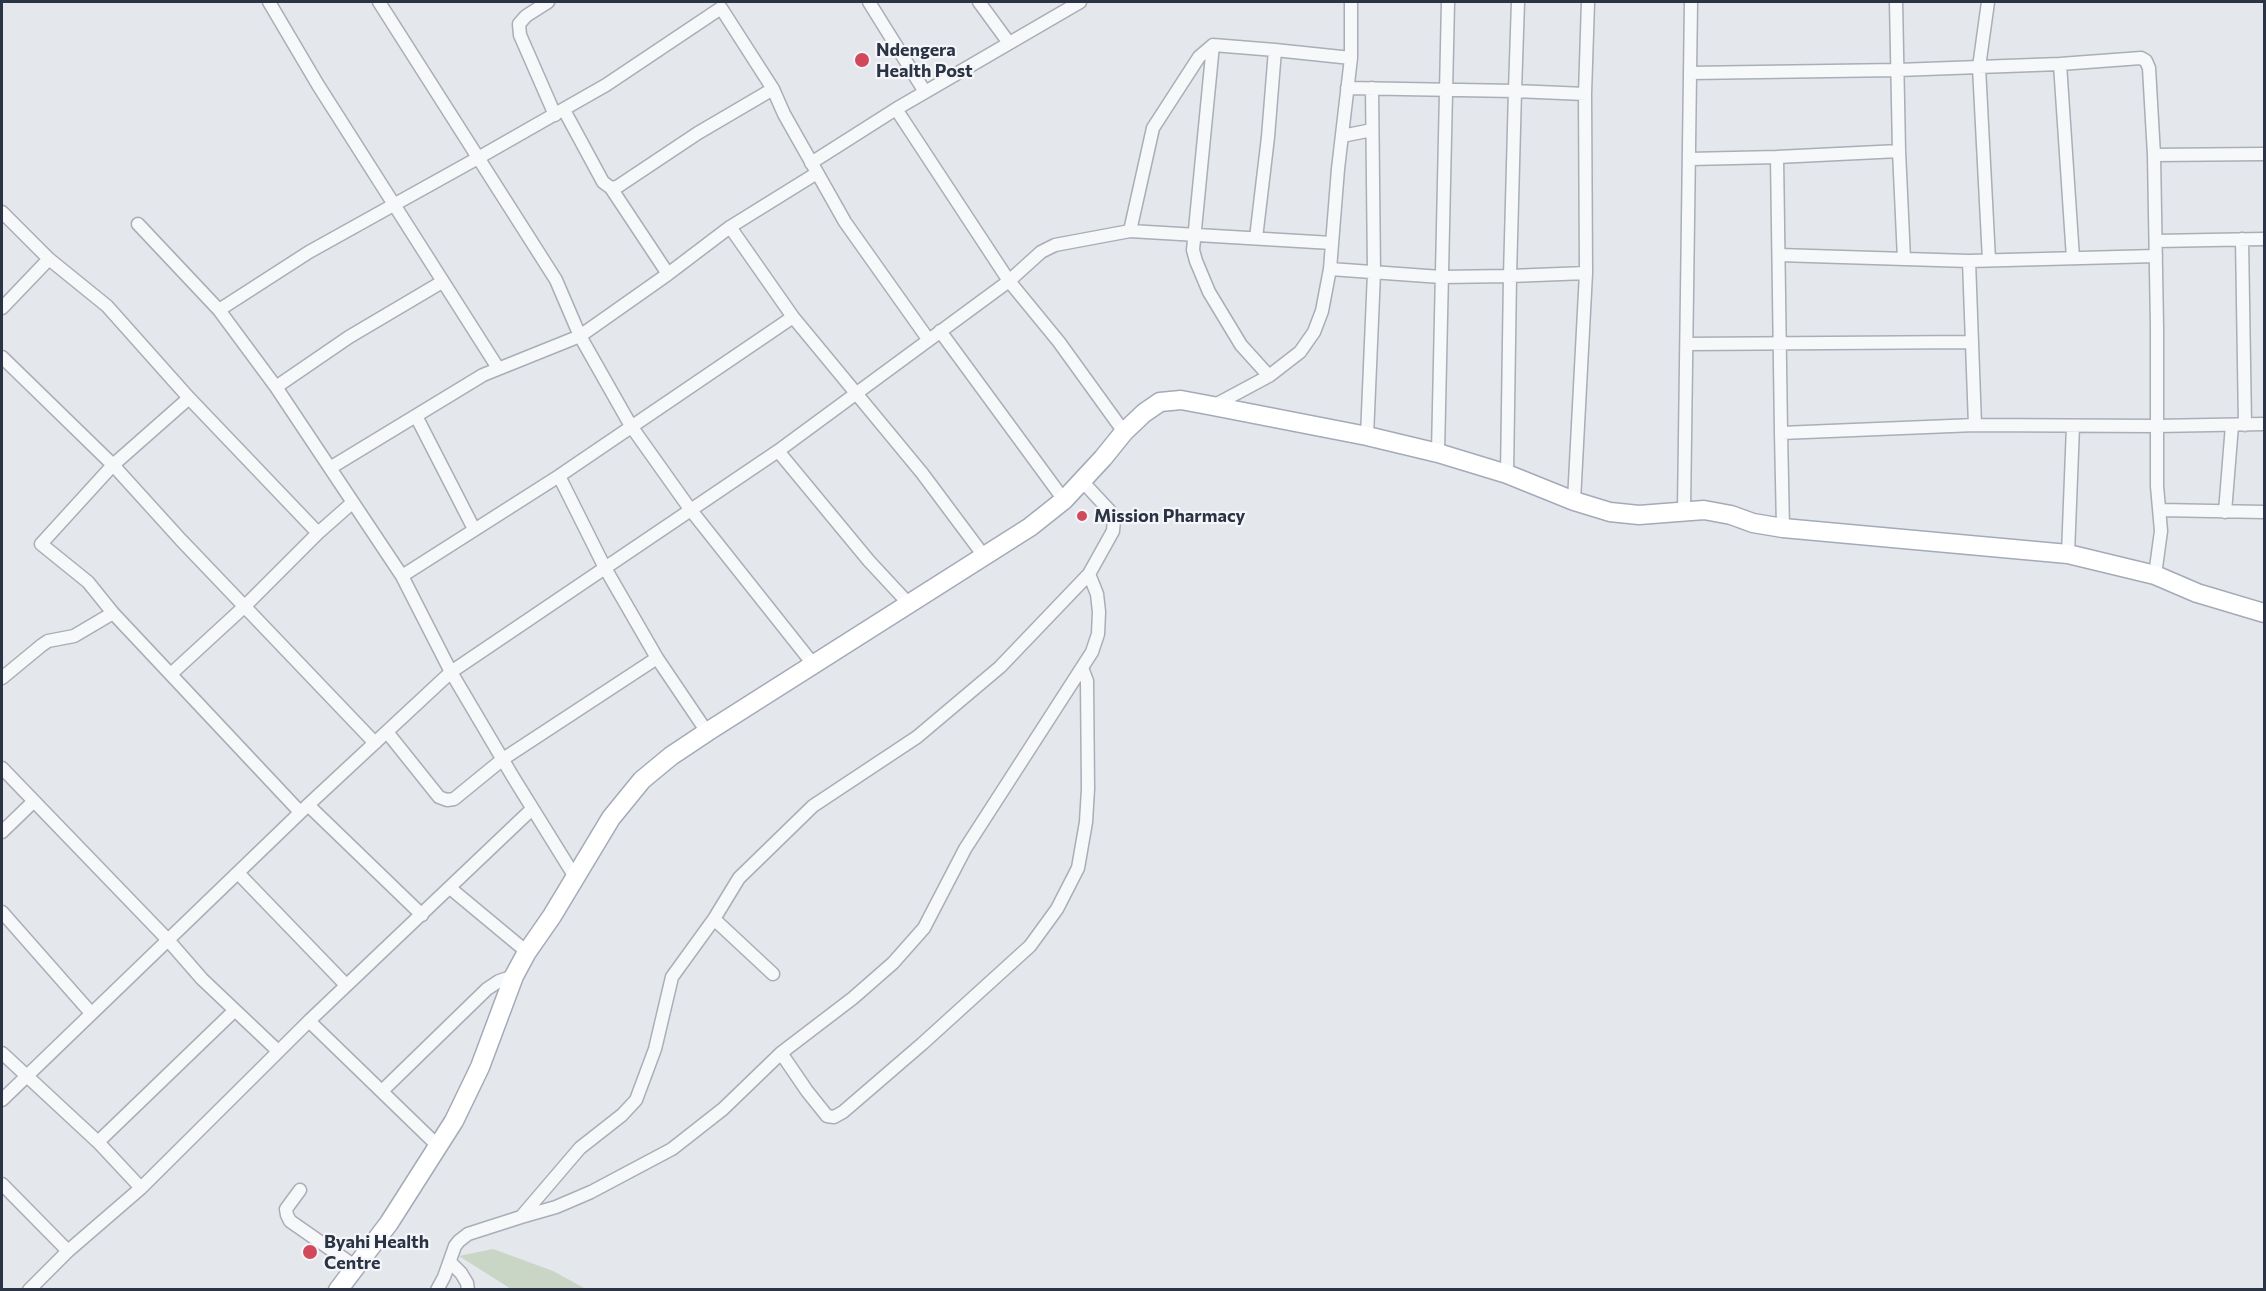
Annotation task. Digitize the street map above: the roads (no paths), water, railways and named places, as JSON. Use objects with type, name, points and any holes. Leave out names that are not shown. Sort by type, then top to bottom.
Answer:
[{"type":"main road","points":[[338,1290],[389,1223],[454,1121],[480,1067],[514,976],[527,952],[611,818],[642,780],[671,756],[1030,527],[1064,500],[1124,432],[1143,413],[1160,402],[1181,400],[1367,436],[1438,453],[1507,474],[1574,501],[1610,512],[1639,515],[1704,510],[1783,528],[2068,554],[2155,575],[2197,593],[2265,613]]},
{"type":"street","points":[[269,2],[393,205],[498,368]]},
{"type":"street","points":[[379,2],[556,280],[580,336],[631,426],[690,509],[813,664]]},
{"type":"street","points":[[548,2],[526,16],[519,24],[520,35],[560,112],[603,182],[611,188],[668,274]]},
{"type":"street","points":[[869,2],[925,92]]},
{"type":"street","points":[[978,2],[1010,43]]},
{"type":"street","points":[[330,468],[498,368],[580,336],[896,109],[1079,2]]},
{"type":"street","points":[[1213,406],[1269,376],[1300,352],[1314,332],[1322,311],[1330,269],[1351,58],[1351,2]]},
{"type":"street","points":[[1438,453],[1448,2]]},
{"type":"street","points":[[1507,474],[1518,2]]},
{"type":"street","points":[[1574,501],[1586,273],[1585,94],[1588,2]]},
{"type":"street","points":[[1684,510],[1691,2]]},
{"type":"street","points":[[1896,2],[1904,259]]},
{"type":"street","points":[[1988,2],[1979,67],[1989,260]]},
{"type":"street","points":[[219,310],[309,252],[606,84],[719,5],[773,89],[845,222],[928,339]]},
{"type":"street","points":[[1130,231],[1153,129],[1199,57],[1213,45],[1351,58]]},
{"type":"street","points":[[1213,45],[1194,234],[1196,261],[1209,292],[1241,345],[1269,376]]},
{"type":"street","points":[[1256,238],[1275,50]]},
{"type":"street","points":[[1690,73],[1898,70],[2060,64],[2141,58],[2146,61],[2149,68],[2154,155],[2156,241],[2157,486],[2161,531],[2155,575]]},
{"type":"street","points":[[2060,64],[2073,258]]},
{"type":"street","points":[[1347,88],[1585,94]]},
{"type":"street","points":[[1367,436],[1374,273],[1372,88]]},
{"type":"street","points":[[611,188],[617,187],[698,133],[773,89]]},
{"type":"street","points":[[896,109],[1009,281],[1059,342],[1124,432]]},
{"type":"street","points":[[1342,136],[1372,130]]},
{"type":"street","points":[[1689,159],[1899,151]]},
{"type":"street","points":[[2154,155],[2265,154]]},
{"type":"street","points":[[1777,157],[1783,528]]},
{"type":"street","points":[[2,212],[49,259],[107,306],[189,398],[318,533]]},
{"type":"street","points":[[138,224],[219,310],[276,387],[402,576],[451,672],[575,877]]},
{"type":"street","points":[[730,227],[793,317],[922,473],[984,556]]},
{"type":"street","points":[[2,1100],[304,809],[451,672],[778,451],[1009,281],[1041,252],[1055,245],[1098,235],[1130,231],[1332,243]]},
{"type":"street","points":[[2156,241],[2265,238]]},
{"type":"street","points":[[2225,512],[2239,425],[2242,239]]},
{"type":"street","points":[[1779,255],[1969,261],[2156,256]]},
{"type":"street","points":[[2,308],[49,259]]},
{"type":"street","points":[[1969,261],[1975,425]]},
{"type":"street","points":[[1330,269],[1442,277],[1586,273]]},
{"type":"street","points":[[276,387],[349,337],[442,282]]},
{"type":"street","points":[[402,576],[559,476],[793,317]]},
{"type":"street","points":[[940,331],[1064,500]]},
{"type":"street","points":[[1687,344],[1972,342]]},
{"type":"street","points":[[2,357],[112,465],[375,743]]},
{"type":"street","points":[[189,398],[112,465],[41,544],[88,582],[113,613],[171,674],[304,809],[422,915]]},
{"type":"street","points":[[416,416],[474,529]]},
{"type":"street","points":[[1781,433],[1975,425],[2265,424]]},
{"type":"street","points":[[2068,554],[2073,426]]},
{"type":"street","points":[[778,451],[869,561],[909,604]]},
{"type":"street","points":[[559,476],[605,568],[657,658],[708,732]]},
{"type":"street","points":[[520,1217],[580,1148],[622,1115],[636,1100],[655,1049],[672,977],[714,919],[739,878],[813,806],[917,737],[1000,667],[1089,574],[1113,531],[1114,519],[1110,510],[1082,481]]},
{"type":"street","points":[[171,674],[352,503]]},
{"type":"street","points":[[2160,510],[2265,512]]},
{"type":"street","points":[[437,1290],[455,1245],[468,1234],[556,1207],[591,1192],[672,1149],[723,1109],[781,1053],[853,998],[893,963],[924,928],[965,849],[1092,652],[1098,634],[1100,612],[1097,594],[1089,574]]},
{"type":"street","points":[[2,678],[48,641],[74,636],[113,613]]},
{"type":"street","points":[[387,732],[439,797],[447,800],[454,799],[503,759],[657,658]]},
{"type":"street","points":[[781,1053],[827,1116],[834,1117],[843,1112],[922,1044],[1030,946],[1057,909],[1078,868],[1086,822],[1088,789],[1087,681],[1082,668]]},
{"type":"street","points":[[2,768],[168,940],[202,979],[278,1051]]},
{"type":"street","points":[[2,832],[33,802]]},
{"type":"street","points":[[29,1290],[68,1251],[141,1188],[346,985],[532,809]]},
{"type":"street","points":[[238,873],[346,985]]},
{"type":"street","points":[[450,888],[527,952]]},
{"type":"street","points":[[2,912],[91,1013]]},
{"type":"street","points":[[714,919],[773,974]]},
{"type":"street","points":[[382,1091],[487,989],[499,981],[514,976]]},
{"type":"street","points":[[98,1142],[234,1011]]},
{"type":"street","points":[[309,1021],[438,1146]]},
{"type":"street","points":[[2,1053],[98,1142],[141,1188]]},
{"type":"street","points":[[2,1184],[68,1251]]},
{"type":"street","points":[[300,1190],[286,1209],[286,1215],[290,1221],[356,1267]]},
{"type":"street","points":[[450,1262],[461,1273],[468,1290]]},
{"type":"place","name":"Ndengera Health Post","points":[[862,60]]},
{"type":"place","name":"Mission Pharmacy","points":[[1082,516]]},
{"type":"place","name":"Byahi Health Centre","points":[[310,1252]]}]
